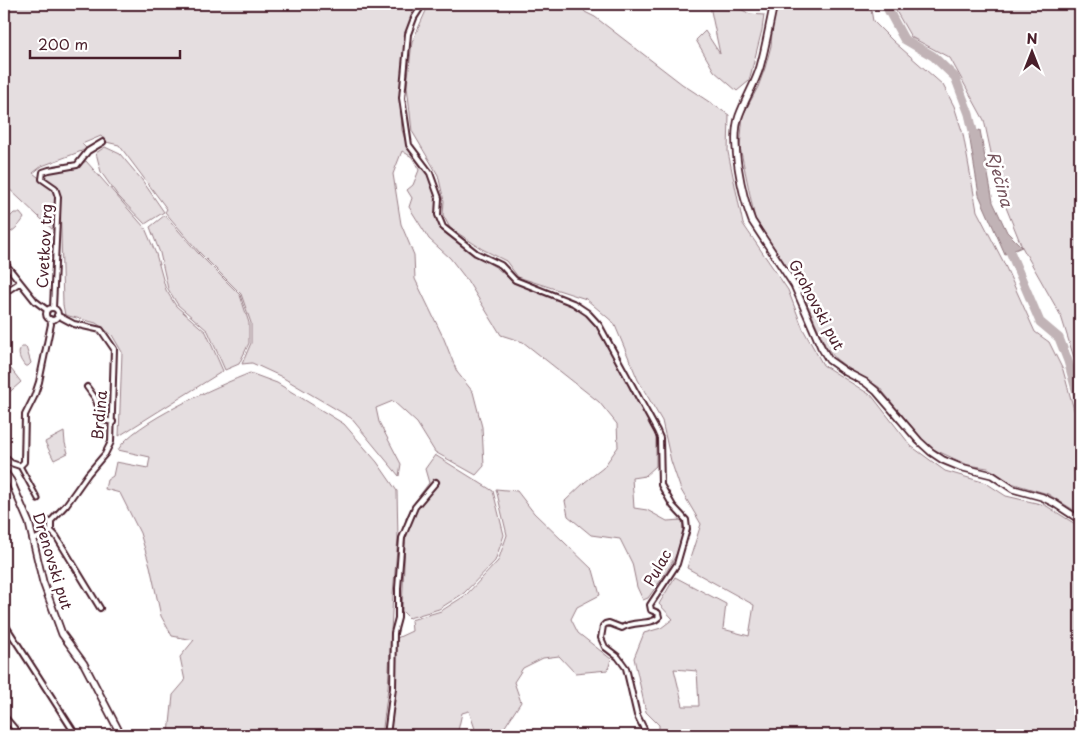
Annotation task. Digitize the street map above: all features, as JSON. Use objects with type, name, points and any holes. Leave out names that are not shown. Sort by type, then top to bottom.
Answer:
[{"type":"main road","name":"Grohovski put","points":[[774,4],[766,46],[755,84],[738,118],[736,148],[747,209],[752,221],[794,285],[821,347],[829,360],[876,391],[919,441],[931,452],[943,460],[960,467],[992,475],[1013,489],[1048,500],[1080,520]]},
{"type":"main road","name":"Drenovski put","points":[[4,471],[11,481],[25,512],[42,582],[62,634],[88,672],[121,735]]},
{"type":"street","name":"Pulac","points":[[423,4],[414,18],[408,34],[402,98],[406,137],[409,145],[430,173],[439,198],[438,215],[443,227],[476,252],[501,266],[515,280],[573,303],[588,313],[604,331],[620,366],[630,380],[660,438],[661,485],[673,506],[685,518],[687,525],[679,558],[651,601],[651,610],[659,615],[660,618],[638,622],[622,628],[609,623],[603,626],[601,632],[602,643],[618,657],[626,668],[638,715],[647,735]]},
{"type":"street","name":"Cvetkov trg","points":[[57,316],[57,311],[54,308],[58,197],[55,188],[42,179],[43,172],[77,164],[88,151],[103,142]]},
{"type":"street","points":[[4,262],[35,302],[47,310]]},
{"type":"street","points":[[4,293],[19,283]]},
{"type":"street","name":"Cvetkov trg","points":[[20,466],[24,462],[25,457],[25,415],[39,382],[51,324],[47,316],[47,310],[54,308]]},
{"type":"street","points":[[50,319],[57,316]]},
{"type":"street","name":"Brdina","points":[[51,531],[51,521],[66,505],[105,454],[111,442],[113,422],[114,349],[101,330],[74,324],[57,316]]},
{"type":"street","points":[[87,387],[95,398],[103,420],[113,422]]},
{"type":"street","points":[[4,456],[11,463],[20,466],[38,499]]},
{"type":"street","points":[[387,735],[392,688],[394,633],[398,618],[402,538],[415,507],[436,482]]},
{"type":"street","points":[[33,540],[51,531],[56,536],[100,608]]},
{"type":"street","points":[[4,623],[76,735]]},
{"type":"street","points":[[4,716],[20,735]]},
{"type":"shaded area","points":[[4,4],[421,4],[413,17],[404,43],[400,97],[402,130],[408,149],[428,175],[437,199],[436,218],[441,230],[470,252],[497,268],[513,282],[572,306],[586,315],[598,327],[656,436],[656,466],[645,476],[632,478],[634,508],[647,510],[667,521],[682,520],[683,531],[672,562],[648,598],[643,600],[637,587],[632,563],[620,539],[591,535],[568,516],[565,501],[603,468],[618,447],[617,424],[599,402],[523,342],[501,335],[467,280],[450,258],[429,239],[409,207],[412,198],[407,190],[413,185],[419,170],[412,157],[402,151],[393,174],[401,224],[414,255],[415,279],[444,339],[457,372],[473,392],[482,427],[484,466],[476,475],[435,452],[417,423],[393,401],[376,408],[379,422],[401,464],[399,476],[351,418],[280,376],[252,363],[242,364],[251,343],[251,323],[241,294],[199,252],[165,212],[167,209],[119,145],[106,142],[101,136],[82,144],[87,149],[42,166],[33,173],[54,190],[56,196],[55,232],[4,184]]},
{"type":"shaded area","points":[[429,4],[580,4],[585,12],[595,17],[682,84],[729,115],[728,152],[743,224],[788,290],[803,329],[823,365],[872,396],[911,446],[945,471],[986,483],[1006,496],[1045,505],[1080,527],[1080,735],[659,735],[659,725],[646,712],[634,658],[644,633],[661,628],[673,619],[659,604],[675,577],[726,604],[723,629],[749,636],[754,605],[687,568],[701,524],[681,490],[671,461],[662,421],[638,380],[614,323],[586,299],[518,277],[506,261],[482,249],[450,228],[443,215],[444,201],[438,175],[412,131],[407,86],[412,42]],"holes":[[[674,669],[697,671],[699,706],[683,706]]]},
{"type":"shaded area","points":[[731,4],[750,14],[764,15],[749,81],[737,91],[714,71],[696,40],[705,31],[720,54],[710,6]]},
{"type":"shaded area","points":[[778,4],[870,4],[873,21],[943,85],[954,106],[963,134],[977,211],[1003,261],[1035,332],[1049,342],[1063,370],[1080,425],[1080,514],[1048,494],[1011,483],[988,468],[968,465],[933,449],[923,440],[879,387],[836,359],[826,347],[798,283],[755,219],[740,147],[743,115],[758,87],[765,68],[771,46],[773,20]]},
{"type":"shaded area","points":[[892,4],[1080,4],[1080,377],[1061,316],[1022,247],[999,190],[984,120],[950,58],[911,37]]},
{"type":"shaded area","points":[[980,130],[993,202],[1007,232],[1022,247],[1005,254],[979,195],[969,134]]},
{"type":"shaded area","points":[[105,147],[120,154],[142,180],[164,212],[145,224],[118,196],[101,172],[96,153]]},
{"type":"shaded area","points":[[86,161],[145,228],[156,254],[166,290],[176,306],[206,332],[223,371],[119,436],[122,352],[112,335],[96,323],[65,315],[63,305],[60,196],[57,188],[44,179],[46,173],[77,167]]},
{"type":"shaded area","points":[[14,213],[20,213],[24,218],[15,229],[4,235],[4,223]]},
{"type":"shaded area","points":[[165,215],[198,253],[240,295],[249,323],[249,343],[239,364],[225,370],[208,331],[178,305],[168,289],[160,253],[150,227]]},
{"type":"shaded area","points":[[21,347],[26,347],[31,363],[28,366],[25,366],[20,357]]},
{"type":"shaded area","points":[[11,369],[21,382],[4,397],[4,373]]},
{"type":"shaded area","points":[[250,373],[277,383],[344,424],[377,462],[397,491],[398,538],[388,688],[382,735],[166,735],[169,734],[173,695],[185,681],[180,657],[194,640],[172,636],[161,616],[150,566],[140,533],[120,493],[105,489],[107,480],[113,476],[116,462],[148,468],[150,457],[118,450],[126,439],[140,428],[178,406]]},
{"type":"shaded area","points":[[64,432],[68,453],[54,460],[45,442]]},
{"type":"shaded area","points":[[435,455],[493,491],[504,535],[495,561],[464,593],[439,609],[409,618],[402,611],[406,518],[414,503],[429,483],[425,469]]},
{"type":"shaded area","points":[[496,489],[517,491],[534,513],[593,570],[600,595],[577,607],[571,619],[578,633],[611,659],[608,670],[575,673],[559,656],[543,658],[523,668],[514,682],[521,702],[504,728],[505,735],[477,735],[469,711],[462,713],[457,735],[390,735],[396,688],[397,638],[412,631],[411,620],[441,611],[466,595],[498,561],[507,535]]},
{"type":"waterway","name":"Rječina","points":[[885,4],[904,39],[933,56],[955,77],[969,114],[976,144]]},
{"type":"waterway","name":"Rječina","points":[[1006,242],[1040,322],[1059,338],[1068,361],[1080,404]]}]
